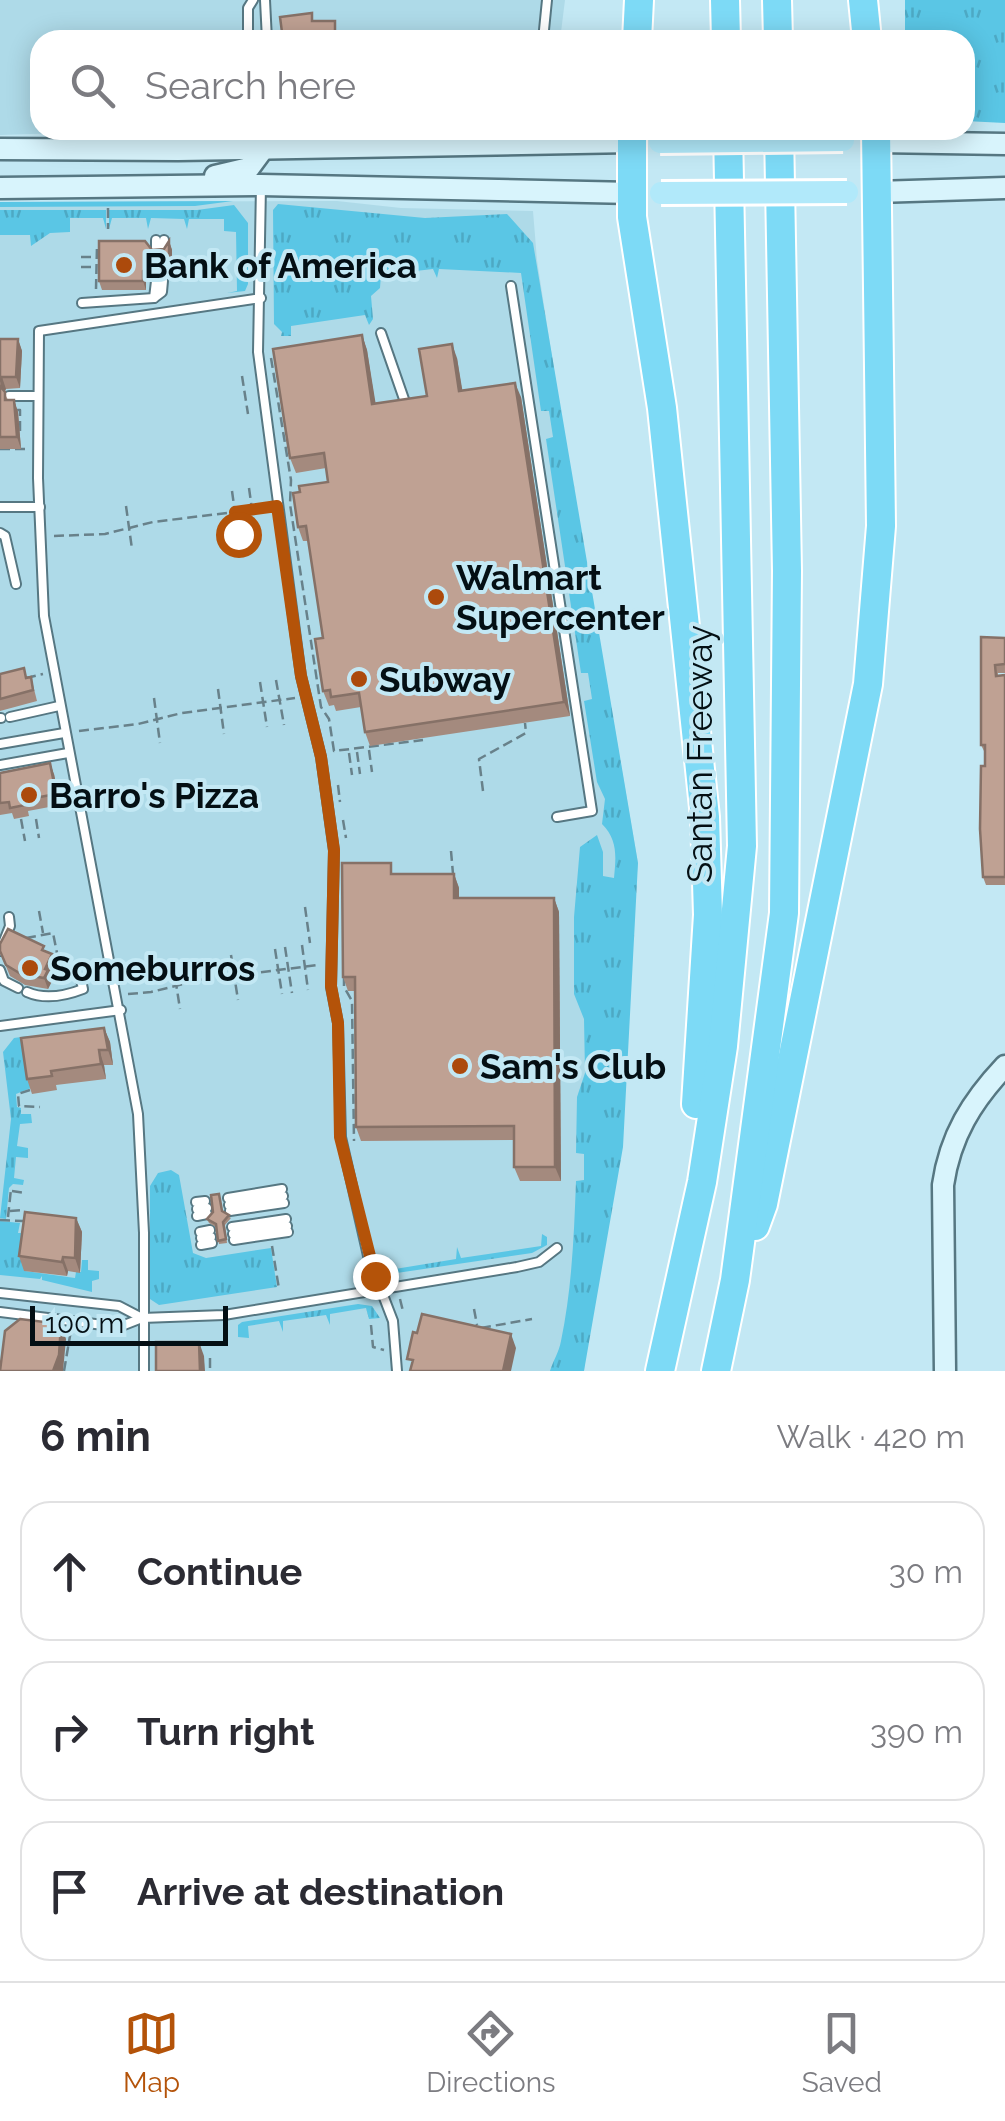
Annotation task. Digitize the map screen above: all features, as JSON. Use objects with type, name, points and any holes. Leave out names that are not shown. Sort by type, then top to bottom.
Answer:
[{"type":"highway","points":[[638,30],[639,0]]},
{"type":"highway","points":[[725,0],[726,30]]},
{"type":"highway","points":[[777,0],[778,30]]},
{"type":"highway","points":[[862,0],[866,30]]},
{"type":"highway","points":[[641,140],[632,217],[662,408],[705,817],[708,915],[694,1132],[677,1242],[670,1329]]},
{"type":"highway","name":"Santan Freeway","points":[[660,1371],[702,1182],[722,1046],[742,846],[728,140]]},
{"type":"highway","points":[[716,1371],[734,1280],[784,913],[786,572],[779,140]]},
{"type":"highway","points":[[734,1280],[763,1204],[868,684],[882,526],[876,140]]},
{"type":"main road","points":[[0,150],[256,140],[249,168],[238,173],[185,177],[160,186]]},
{"type":"main road","points":[[940,140],[1005,144]]},
{"type":"main road","points":[[0,188],[261,186],[632,193]]},
{"type":"main road","points":[[876,192],[1005,188]]},
{"type":"main road","points":[[662,192],[846,192]]},
{"type":"main road","points":[[945,1371],[947,1159],[960,1124],[1005,1066]]},
{"type":"lane","points":[[248,30],[248,8],[253,0]]},
{"type":"lane","points":[[264,0],[266,30]]},
{"type":"lane","points":[[544,30],[547,0]]},
{"type":"lane","points":[[261,186],[258,352],[301,676],[321,757],[334,850],[331,986],[338,1023],[340,1137],[368,1256],[393,1321],[397,1371]]},
{"type":"lane","points":[[160,240],[160,251]]},
{"type":"lane","points":[[82,303],[154,298],[162,292],[160,281]]},
{"type":"lane","points":[[511,286],[592,811],[557,817]]},
{"type":"lane","points":[[144,1371],[139,1127],[121,1010],[68,753],[68,732],[52,672],[43,600],[39,331],[261,298]]},
{"type":"lane","points":[[381,333],[405,402]]},
{"type":"lane","points":[[9,396],[38,396]]},
{"type":"lane","points":[[0,507],[40,507]]},
{"type":"lane","points":[[0,533],[5,536],[16,584]]},
{"type":"lane","points":[[4,718],[59,706]]},
{"type":"lane","points":[[0,744],[68,732]]},
{"type":"lane","points":[[0,765],[68,753]]},
{"type":"lane","points":[[0,951],[10,917]]},
{"type":"lane","points":[[0,970],[4,981],[40,998],[83,989],[82,980]]},
{"type":"lane","points":[[0,1026],[121,1010]]},
{"type":"lane","points":[[229,1204],[283,1196]]},
{"type":"lane","points":[[233,1234],[287,1226]]},
{"type":"lane","points":[[0,1312],[119,1327],[142,1318],[224,1315],[539,1262],[557,1248]]},
{"type":"lane","points":[[0,1293],[119,1306],[142,1318]]},
{"type":"path","points":[[108,208],[108,229]]},
{"type":"path","points":[[96,297],[97,246],[108,246]]},
{"type":"path","points":[[81,257],[96,257]]},
{"type":"path","points":[[82,267],[96,267]]},
{"type":"path","points":[[271,358],[292,480],[290,504],[321,708],[329,719],[334,751],[423,740]]},
{"type":"path","points":[[242,376],[248,414]]},
{"type":"path","points":[[0,410],[20,410],[20,450]]},
{"type":"path","points":[[0,450],[38,450]]},
{"type":"path","points":[[249,488],[254,531]]},
{"type":"path","points":[[232,490],[238,534]]},
{"type":"path","points":[[48,536],[106,534],[166,520],[290,504]]},
{"type":"path","points":[[126,506],[132,550]]},
{"type":"path","points":[[18,679],[52,672]]},
{"type":"path","points":[[276,680],[284,725]]},
{"type":"path","points":[[260,682],[267,728]]},
{"type":"path","points":[[218,689],[224,734]]},
{"type":"path","points":[[154,698],[160,743]]},
{"type":"path","points":[[68,732],[295,698]]},
{"type":"path","points":[[483,791],[479,759],[526,732],[525,723]]},
{"type":"path","points":[[369,748],[372,772]]},
{"type":"path","points":[[356,750],[360,774]]},
{"type":"path","points":[[348,752],[352,775]]},
{"type":"path","points":[[338,785],[340,802]]},
{"type":"path","points":[[21,818],[25,841]]},
{"type":"path","points":[[36,819],[39,838]]},
{"type":"path","points":[[343,820],[346,838]]},
{"type":"path","points":[[451,851],[454,885]]},
{"type":"path","points":[[306,908],[310,943]]},
{"type":"path","points":[[39,911],[43,935],[53,933],[62,978]]},
{"type":"path","points":[[302,944],[308,990]]},
{"type":"path","points":[[285,947],[292,992]]},
{"type":"path","points":[[275,948],[282,994]]},
{"type":"path","points":[[47,952],[58,958]]},
{"type":"path","points":[[231,955],[238,1000]]},
{"type":"path","points":[[173,964],[180,1009]]},
{"type":"path","points":[[126,994],[318,964]]},
{"type":"path","points":[[344,964],[344,988],[352,1001],[357,1152]]},
{"type":"path","points":[[31,1090],[18,1094],[19,1106],[40,1107]]},
{"type":"path","points":[[8,1220],[11,1190],[26,1193]]},
{"type":"path","points":[[9,1211],[24,1210]]},
{"type":"path","points":[[0,1220],[26,1222]]},
{"type":"path","points":[[272,1243],[279,1289]]},
{"type":"path","points":[[384,1263],[388,1274]]},
{"type":"path","points":[[400,1298],[402,1312]]},
{"type":"path","points":[[474,1309],[478,1331]]},
{"type":"path","points":[[478,1331],[482,1327],[532,1319]]},
{"type":"path","points":[[370,1325],[373,1347],[388,1350]]},
{"type":"path","points":[[64,1371],[71,1329]]},
{"type":"path","points":[[471,1329],[478,1331]]},
{"type":"path","points":[[210,1358],[210,1371]]},
{"type":"shaded area","points":[[0,0],[565,0],[561,30],[30,30],[30,134],[0,135]]},
{"type":"shaded area","points":[[337,201],[401,208],[533,211],[565,441],[638,863],[584,1371],[0,1371],[0,202]]},
{"type":"green space","points":[[905,0],[1005,0],[1005,123],[975,122],[975,30],[905,30]]},
{"type":"green space","points":[[233,201],[195,206],[0,207],[0,202]]},
{"type":"green space","points":[[278,204],[425,218],[507,214],[533,243],[638,863],[623,1147],[584,1371],[550,1371],[560,1345],[568,1301],[576,1181],[584,1180],[584,1154],[576,1153],[577,1097],[585,1073],[584,1019],[574,994],[574,917],[580,847],[597,835],[603,852],[603,876],[614,878],[615,856],[611,836],[602,824],[605,799],[597,782],[584,701],[592,699],[588,673],[581,673],[546,439],[553,437],[549,411],[541,411],[521,273],[439,269],[437,278],[433,269],[381,275],[380,288],[371,296],[373,319],[369,325],[365,315],[291,326],[291,336],[281,336],[274,324],[273,210]]},
{"type":"green space","points":[[234,205],[248,223],[245,291],[227,293],[237,291],[236,232],[224,231],[224,219],[189,219],[187,229],[184,219],[151,218],[148,229],[146,218],[112,218],[109,229],[109,210],[197,210]]},
{"type":"green space","points":[[0,210],[106,210],[106,229],[103,218],[70,218],[70,232],[50,233],[31,246],[30,235],[0,235]]},
{"type":"green space","points":[[28,1036],[31,1088],[16,1094],[21,1114],[31,1114],[32,1123],[20,1124],[17,1146],[28,1148],[28,1158],[16,1157],[14,1178],[24,1180],[23,1185],[13,1184],[9,1188],[6,1219],[0,1218],[11,1119],[3,1052],[14,1038]]},
{"type":"green space","points":[[171,1170],[179,1175],[193,1253],[206,1258],[271,1248],[277,1287],[159,1305],[150,1299],[150,1186],[158,1173]]},
{"type":"green space","points":[[0,1221],[20,1223],[18,1233],[25,1233],[25,1271],[75,1278],[76,1272],[81,1272],[82,1260],[88,1260],[88,1270],[99,1271],[99,1279],[92,1281],[92,1292],[42,1280],[42,1276],[40,1279],[0,1275]]},
{"type":"green space","points":[[542,1234],[547,1237],[547,1245],[532,1253],[390,1274],[390,1258],[395,1269],[456,1259],[457,1247],[461,1258],[541,1246]]},
{"type":"green space","points":[[358,1304],[372,1306],[380,1318],[369,1319],[366,1308],[330,1314],[330,1325],[326,1315],[283,1321],[283,1332],[279,1321],[248,1326],[249,1338],[238,1337],[238,1325],[242,1322]]},
{"type":"building","points":[[312,13],[312,21],[335,21],[335,30],[282,30],[280,17]]},
{"type":"building","points":[[99,241],[145,241],[152,250],[164,249],[169,241],[169,271],[161,265],[151,265],[143,271],[143,281],[99,281]]},
{"type":"building","name":"Walmart Supercenter","points":[[362,335],[372,404],[427,396],[419,349],[452,344],[459,391],[515,383],[564,702],[365,732],[359,693],[331,697],[330,690],[323,691],[315,639],[323,638],[306,526],[298,527],[293,493],[300,492],[299,486],[328,482],[324,453],[290,458],[273,349]]},
{"type":"building","points":[[0,339],[18,339],[16,377],[0,380]]},
{"type":"building","points":[[0,386],[5,400],[14,400],[17,437],[0,437]]},
{"type":"building","points":[[981,637],[1005,638],[1005,664],[995,665],[996,676],[1005,675],[1005,877],[983,877],[980,829],[985,745],[981,745]]},
{"type":"building","points":[[24,668],[26,678],[31,677],[33,690],[0,699],[0,674]]},
{"type":"building","name":"Barro's Pizza","points":[[50,763],[56,794],[24,800],[25,805],[10,808],[9,802],[0,803],[0,773]]},
{"type":"building","name":"Sam's Club","points":[[342,863],[391,863],[391,874],[454,874],[454,898],[554,898],[555,1167],[514,1167],[514,1126],[356,1127],[355,977],[343,977]]},
{"type":"building","name":"Someburros","points":[[8,929],[44,946],[42,950],[52,954],[44,978],[21,974],[6,965],[0,944]]},
{"type":"building","points":[[104,1028],[108,1050],[99,1050],[101,1064],[51,1071],[52,1076],[27,1079],[21,1038]]},
{"type":"building","points":[[219,1194],[222,1211],[229,1215],[223,1222],[226,1239],[218,1241],[216,1224],[207,1219],[213,1212],[211,1195]]},
{"type":"building","points":[[25,1212],[76,1218],[75,1258],[63,1257],[62,1262],[19,1256]]},
{"type":"building","points":[[422,1314],[511,1334],[503,1371],[410,1371],[413,1360],[407,1359]]},
{"type":"building","points":[[20,1319],[61,1324],[59,1355],[53,1371],[0,1371],[5,1331]]},
{"type":"building","points":[[156,1342],[199,1342],[200,1371],[156,1371]]},
{"type":"place","name":"Bank of America","points":[[124,265]]},
{"type":"place","name":"Walmart Supercenter","points":[[436,597]]},
{"type":"place","name":"Subway","points":[[359,679]]},
{"type":"place","name":"Barro's Pizza","points":[[29,795]]},
{"type":"place","name":"Someburros","points":[[30,968]]},
{"type":"place","name":"Sam's Club","points":[[460,1066]]},
{"type":"route","points":[[238,534],[235,512],[277,506],[301,676],[321,757],[336,866],[331,986],[338,1023],[340,1137],[375,1276]]}]
